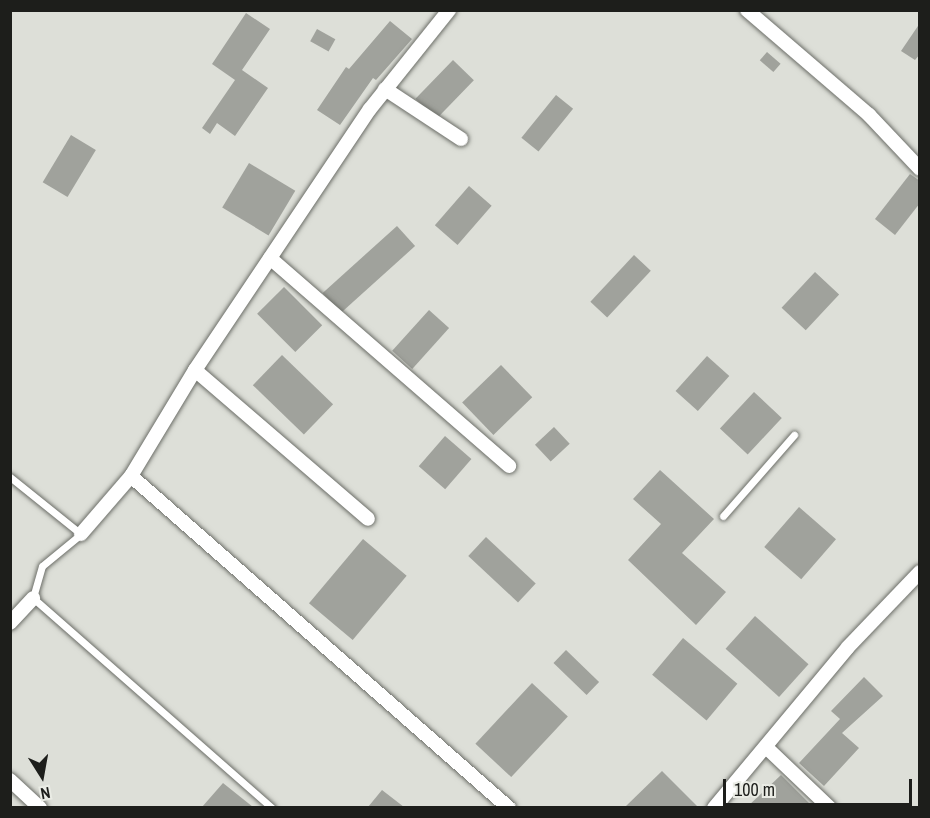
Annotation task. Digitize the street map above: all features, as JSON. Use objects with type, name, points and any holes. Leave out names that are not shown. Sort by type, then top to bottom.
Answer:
[{"type":"street","points":[[81,534],[131,476],[195,370],[270,258],[386,89],[449,10]]},
{"type":"street","points":[[747,10],[869,115],[920,169]]},
{"type":"street","points":[[386,89],[462,139]]},
{"type":"street","points":[[270,258],[509,466]]},
{"type":"street","points":[[195,370],[368,519]]},
{"type":"street","points":[[131,476],[509,807]]},
{"type":"street","points":[[714,807],[767,748],[848,647],[920,572]]},
{"type":"street","points":[[10,623],[33,598]]},
{"type":"street","points":[[767,748],[830,807]]},
{"type":"street","points":[[10,780],[40,807]]},
{"type":"lane","points":[[723,516],[794,435]]},
{"type":"lane","points":[[10,477],[81,534],[42,566],[33,598],[272,807]]},
{"type":"building","points":[[246,13],[270,29],[242,70],[268,88],[235,136],[217,123],[210,134],[202,128],[235,80],[212,64]]},
{"type":"building","points":[[390,21],[412,39],[376,80],[373,78],[340,125],[317,110],[346,67],[349,69]]},
{"type":"building","points":[[920,23],[920,54],[915,60],[901,51]]},
{"type":"building","points":[[317,29],[335,39],[329,51],[310,41]]},
{"type":"building","points":[[767,52],[781,64],[773,72],[760,60]]},
{"type":"building","points":[[453,60],[474,80],[436,119],[415,99]]},
{"type":"building","points":[[556,95],[573,109],[538,152],[521,138]]},
{"type":"building","points":[[71,135],[96,150],[68,197],[43,182]]},
{"type":"building","points":[[249,163],[295,191],[269,235],[222,208]]},
{"type":"building","points":[[910,174],[920,181],[920,203],[895,235],[875,219]]},
{"type":"building","points":[[469,186],[492,206],[458,245],[435,225]]},
{"type":"building","points":[[397,226],[415,246],[341,313],[323,293]]},
{"type":"building","points":[[634,255],[651,271],[607,317],[590,302]]},
{"type":"building","points":[[815,272],[839,295],[806,330],[782,308]]},
{"type":"building","points":[[284,287],[322,325],[295,352],[257,314]]},
{"type":"building","points":[[429,310],[449,328],[412,369],[392,351]]},
{"type":"building","points":[[282,355],[333,404],[304,435],[253,385]]},
{"type":"building","points":[[707,356],[729,376],[698,411],[676,391]]},
{"type":"building","points":[[501,365],[532,397],[493,435],[462,403]]},
{"type":"building","points":[[754,392],[782,418],[748,454],[720,429]]},
{"type":"building","points":[[554,427],[570,444],[551,462],[535,445]]},
{"type":"building","points":[[445,436],[471,459],[445,489],[419,466]]},
{"type":"building","points":[[660,470],[714,519],[682,553],[726,592],[696,625],[628,560],[661,524],[633,499]]},
{"type":"building","points":[[799,507],[836,539],[801,579],[764,547]]},
{"type":"building","points":[[486,537],[536,583],[518,602],[468,556]]},
{"type":"building","points":[[363,539],[407,576],[353,640],[309,603]]},
{"type":"building","points":[[755,616],[809,664],[779,697],[726,649]]},
{"type":"building","points":[[683,638],[737,684],[707,720],[652,675]]},
{"type":"building","points":[[566,650],[599,682],[587,695],[553,663]]},
{"type":"building","points":[[864,677],[883,696],[842,733],[859,748],[824,786],[799,763],[840,719],[831,711]]},
{"type":"building","points":[[532,683],[568,716],[511,777],[475,744]]},
{"type":"building","points":[[662,771],[698,807],[625,807]]},
{"type":"building","points":[[781,775],[813,807],[747,807]]},
{"type":"building","points":[[223,783],[253,807],[202,807]]},
{"type":"building","points":[[382,790],[404,807],[368,807]]}]
